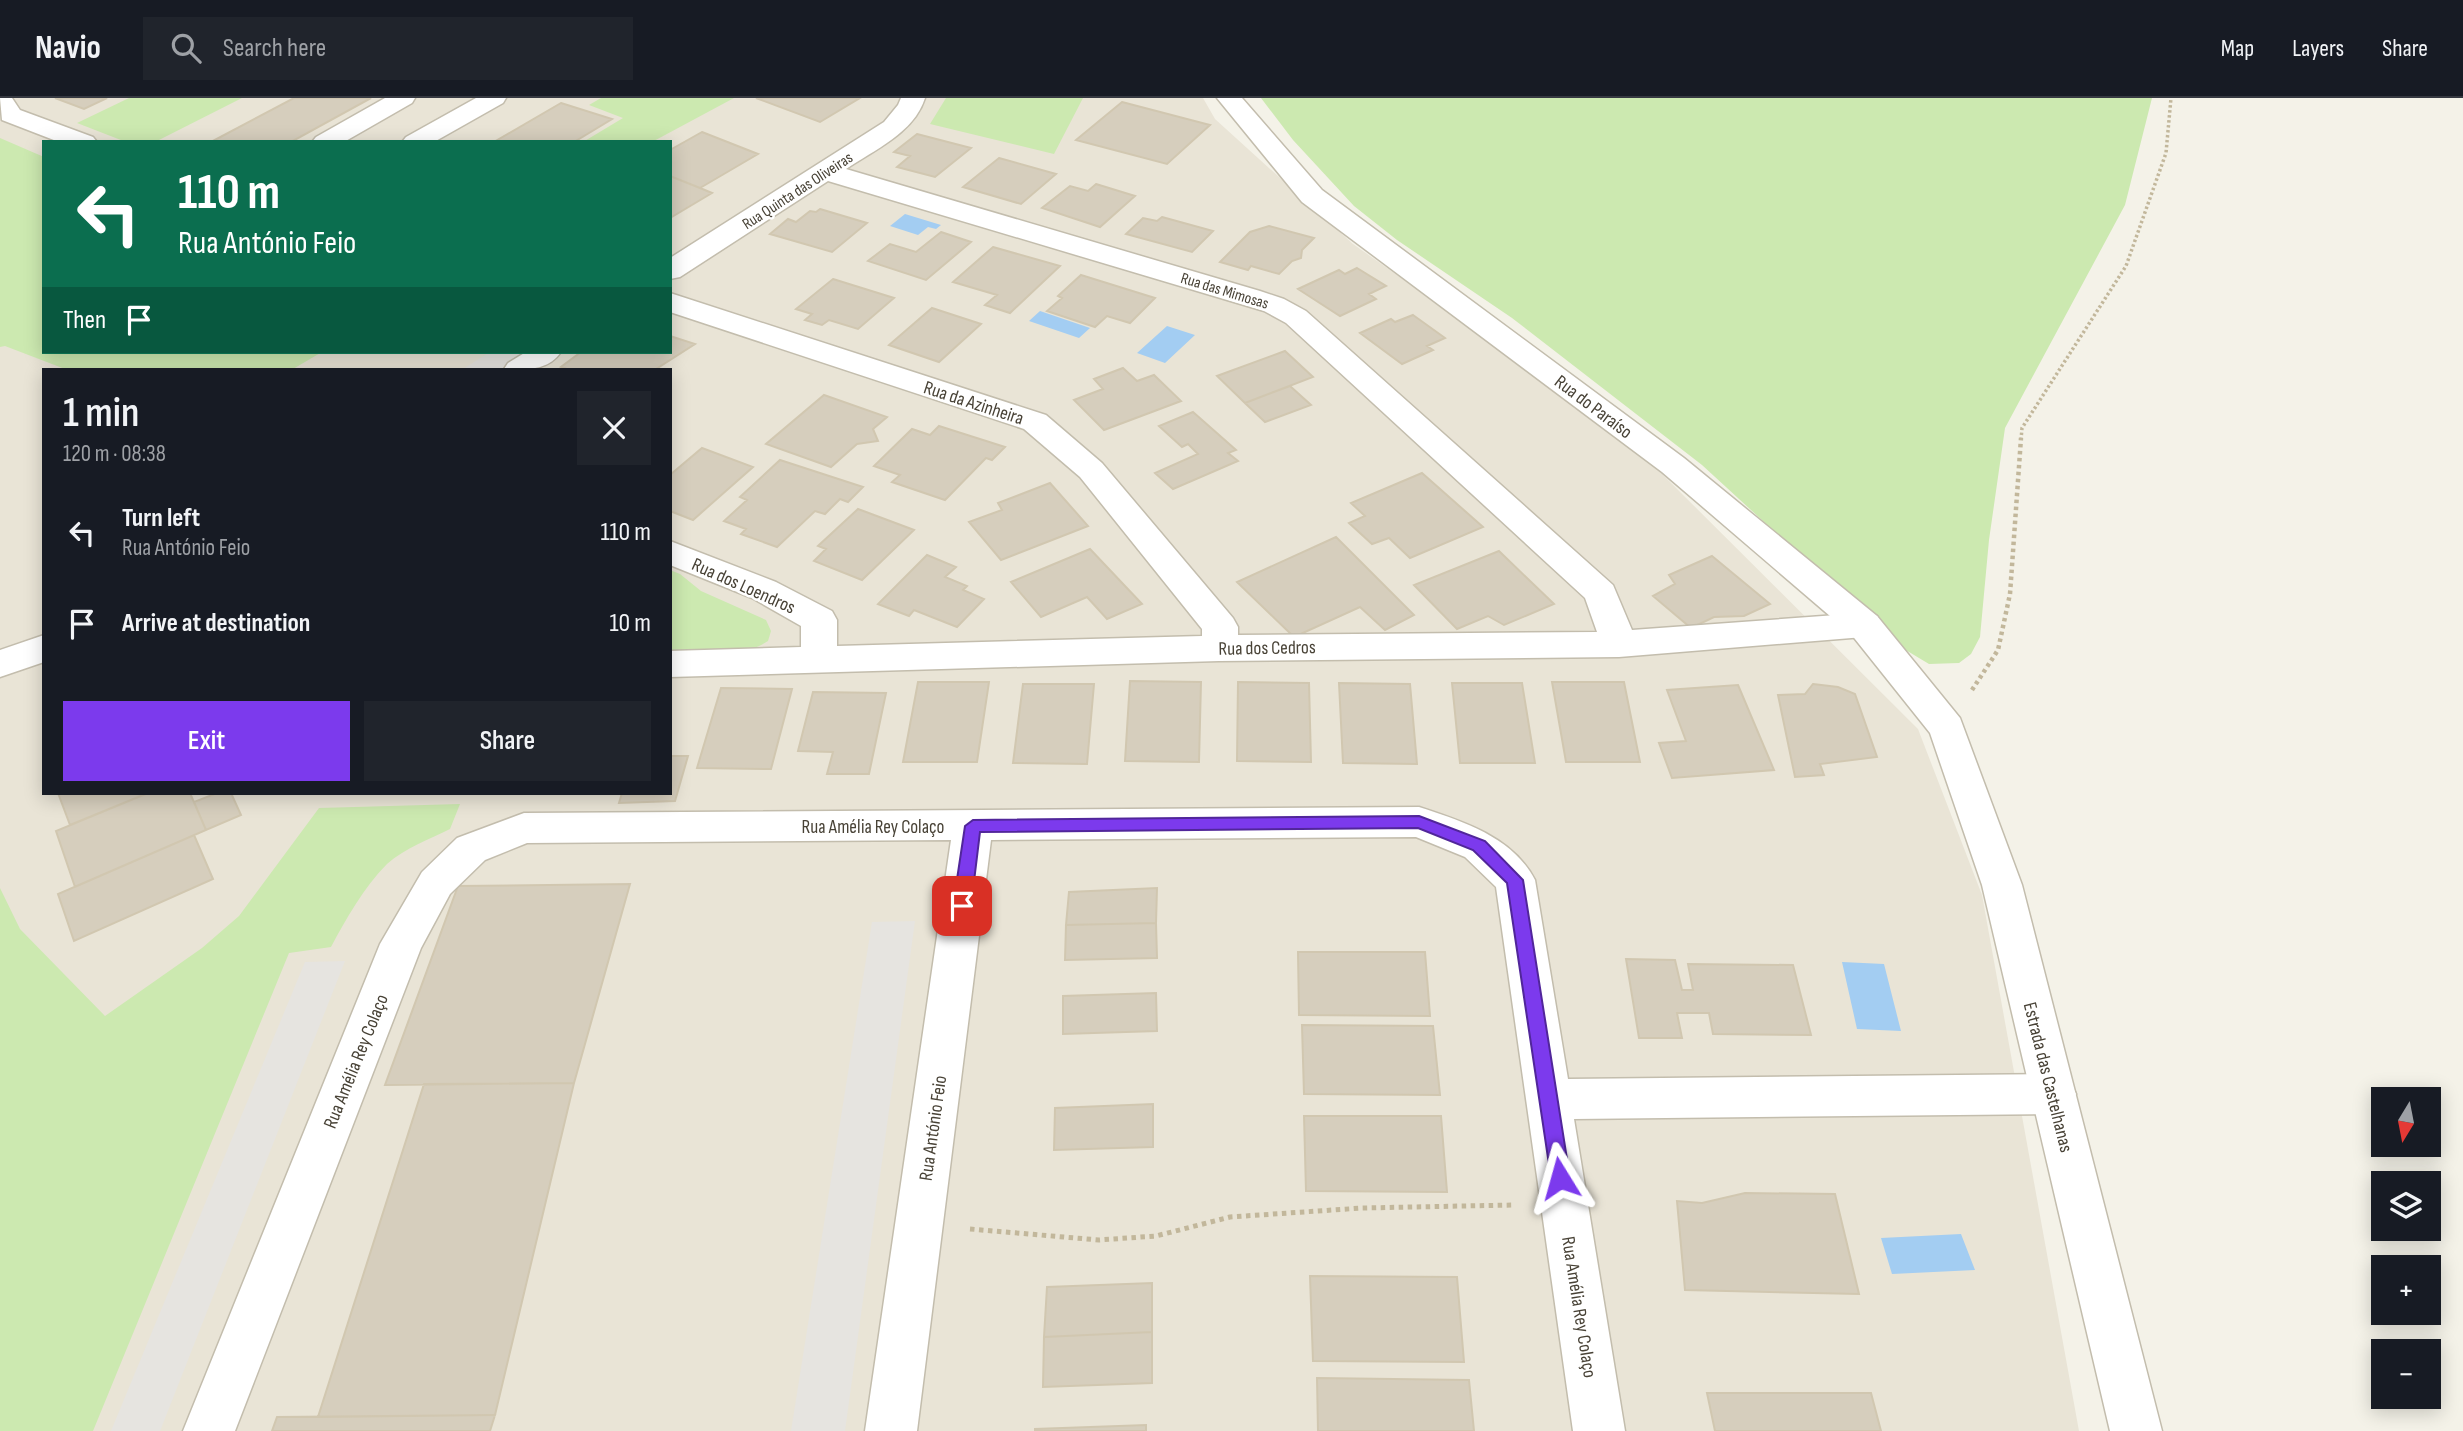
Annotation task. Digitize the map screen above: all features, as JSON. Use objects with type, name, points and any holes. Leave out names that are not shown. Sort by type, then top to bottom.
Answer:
[{"type":"street","points":[[328,140],[402,98]]},
{"type":"street","points":[[419,140],[494,98]]},
{"type":"street","name":"Rua Quinta das Oliveiras","points":[[672,270],[893,127],[910,107],[913,98]]},
{"type":"street","name":"Rua do Paraíso","points":[[1229,98],[1312,196],[1673,465],[1864,625],[1947,728]]},
{"type":"street","points":[[0,99],[11,115],[79,140]]},
{"type":"street","name":"Rua das Mimosas","points":[[827,172],[1250,297],[1296,317],[1601,593],[1619,644]]},
{"type":"street","name":"Rua da Azinheira","points":[[672,303],[1035,422],[1091,470],[1220,626],[1219,648]]},
{"type":"street","points":[[521,368],[543,354]]},
{"type":"street","name":"Rua dos Loendros","points":[[672,553],[764,590],[819,620],[819,661]]},
{"type":"street","name":"Rua dos Cedros","points":[[672,664],[1219,648],[1619,644],[1864,625]]},
{"type":"street","points":[[0,664],[42,649]]},
{"type":"street","name":"Estrada das Castelhanas","points":[[1947,728],[2002,885],[2136,1431]]},
{"type":"street","name":"Rua Amélia Rey Colaço","points":[[209,1431],[401,944],[436,883],[471,849],[524,828],[1419,822],[1479,846],[1515,880],[1599,1431]]},
{"type":"street","name":"Rua António Feio","points":[[891,1431],[973,826]]},
{"type":"street","points":[[1549,1099],[2053,1094]]},
{"type":"path","points":[[1947,728],[1998,650],[2010,594],[2022,428],[2126,266],[2166,153],[2171,98]]},
{"type":"path","points":[[919,1224],[1100,1240],[1156,1236],[1230,1217],[1362,1208],[1564,1204]]},
{"type":"shaded area","points":[[0,98],[1203,98],[1215,119],[1353,244],[1495,344],[1660,472],[1918,729],[1982,895],[2079,1431],[0,1431]]},
{"type":"shaded area","points":[[487,354],[525,354],[504,368],[465,368]]},
{"type":"shaded area","points":[[915,921],[845,1431],[791,1431],[872,922]]},
{"type":"shaded area","points":[[345,961],[160,1431],[111,1431],[305,962]]},
{"type":"green space","points":[[129,98],[242,98],[159,140],[121,140],[77,123]]},
{"type":"green space","points":[[601,98],[734,98],[656,140],[586,140],[623,118],[589,105]]},
{"type":"green space","points":[[946,98],[1083,98],[1054,154],[930,124]]},
{"type":"green space","points":[[1261,98],[2152,98],[2125,205],[2005,428],[1989,540],[1980,637],[1971,654],[1959,663],[1929,664],[1899,646],[1702,465],[1512,318],[1397,240],[1354,206],[1293,140]]},
{"type":"green space","points":[[0,138],[42,156],[42,354],[319,354],[295,368],[62,368],[5,346],[0,347]]},
{"type":"green space","points":[[672,571],[701,591],[766,620],[771,631],[768,641],[757,647],[734,652],[672,651]]},
{"type":"green space","points":[[460,804],[450,829],[418,844],[387,864],[356,904],[331,947],[289,953],[93,1431],[0,1431],[0,888],[20,929],[105,1016],[202,948],[239,916],[319,808]]},
{"type":"water","points":[[905,214],[941,225],[936,229],[928,227],[918,235],[890,226]]},
{"type":"water","points":[[1040,311],[1090,328],[1079,338],[1029,321]]},
{"type":"water","points":[[1167,326],[1195,335],[1165,363],[1137,353]]},
{"type":"water","points":[[1842,962],[1884,964],[1901,1031],[1857,1029]]},
{"type":"water","points":[[1961,1234],[1975,1270],[1892,1274],[1881,1238]]},
{"type":"building","points":[[55,98],[107,98],[84,109]]},
{"type":"building","points":[[294,98],[371,98],[295,140],[215,140]]},
{"type":"building","points":[[756,98],[860,98],[820,122]]},
{"type":"building","points":[[1122,102],[1210,125],[1167,164],[1076,140]]},
{"type":"building","points":[[561,103],[612,119],[577,140],[497,140]]},
{"type":"building","points":[[702,132],[758,154],[700,188],[672,177],[672,149]]},
{"type":"building","points":[[917,134],[971,148],[935,177],[897,167],[910,156],[894,152]]},
{"type":"building","points":[[999,158],[1056,174],[1021,204],[963,187]]},
{"type":"building","points":[[672,177],[712,193],[672,217]]},
{"type":"building","points":[[1096,184],[1135,196],[1100,227],[1042,208],[1070,186],[1088,191]]},
{"type":"building","points":[[820,209],[867,223],[832,252],[770,234],[788,219],[796,222],[810,211],[816,212]]},
{"type":"building","points":[[1162,217],[1213,231],[1192,252],[1126,234],[1143,218],[1157,221]]},
{"type":"building","points":[[1269,226],[1314,238],[1302,250],[1301,258],[1292,261],[1279,274],[1251,266],[1248,270],[1220,262],[1250,232]]},
{"type":"building","points":[[941,232],[971,242],[926,280],[868,261],[890,244],[916,252]]},
{"type":"building","points":[[993,247],[1060,266],[1010,313],[985,305],[997,295],[953,282]]},
{"type":"building","points":[[1357,268],[1386,286],[1369,294],[1376,299],[1340,316],[1298,289],[1339,270],[1345,274]]},
{"type":"building","points":[[1081,275],[1155,298],[1130,323],[1107,316],[1095,327],[1047,311],[1062,298],[1058,296]]},
{"type":"building","points":[[833,279],[894,298],[858,329],[829,320],[822,325],[805,320],[812,314],[796,309]]},
{"type":"building","points":[[932,308],[981,324],[939,362],[889,345]]},
{"type":"building","points":[[1413,315],[1445,338],[1427,346],[1433,350],[1402,364],[1360,333],[1391,319],[1395,322]]},
{"type":"building","points":[[672,337],[695,344],[658,368],[561,367],[578,354],[672,354]]},
{"type":"building","points":[[1285,351],[1313,377],[1245,403],[1217,376]]},
{"type":"building","points":[[1123,368],[1137,381],[1154,375],[1181,401],[1104,430],[1074,400],[1103,389],[1094,379]]},
{"type":"building","points":[[1290,386],[1311,405],[1265,422],[1245,403]]},
{"type":"building","points":[[824,395],[887,417],[873,429],[878,441],[857,444],[831,467],[766,444]]},
{"type":"building","points":[[1193,412],[1236,450],[1228,453],[1238,461],[1173,489],[1155,473],[1198,454],[1188,444],[1182,447],[1159,426]]},
{"type":"building","points":[[939,426],[1005,447],[992,460],[986,458],[945,500],[892,482],[900,475],[874,466],[912,429],[930,435]]},
{"type":"building","points":[[702,448],[753,467],[693,520],[672,512],[672,473]]},
{"type":"building","points":[[780,460],[863,487],[848,502],[840,499],[825,514],[815,511],[777,547],[741,534],[746,529],[724,521],[747,500],[740,497]]},
{"type":"building","points":[[1422,473],[1483,527],[1410,558],[1389,538],[1372,544],[1349,523],[1365,516],[1351,503]]},
{"type":"building","points":[[1050,483],[1088,526],[1001,560],[969,522],[1002,510],[998,503]]},
{"type":"building","points":[[858,509],[914,530],[862,580],[814,561],[826,549],[818,546]]},
{"type":"building","points":[[1336,537],[1414,615],[1385,630],[1360,607],[1294,637],[1237,582]]},
{"type":"building","points":[[1090,549],[1142,604],[1107,619],[1087,597],[1041,617],[1011,582]]},
{"type":"building","points":[[1499,551],[1554,604],[1504,625],[1488,616],[1457,629],[1414,585]]},
{"type":"building","points":[[927,555],[956,567],[945,577],[967,586],[963,590],[984,599],[957,627],[914,610],[909,616],[878,604]]},
{"type":"building","points":[[1712,556],[1770,604],[1744,616],[1714,617],[1691,628],[1653,596],[1675,584],[1669,575]]},
{"type":"building","points":[[1130,681],[1201,682],[1199,762],[1125,761]]},
{"type":"building","points":[[918,682],[989,682],[977,762],[903,762]]},
{"type":"building","points":[[1238,682],[1309,683],[1311,762],[1237,761]]},
{"type":"building","points":[[1552,682],[1624,682],[1640,762],[1566,762]]},
{"type":"building","points":[[1339,683],[1410,684],[1417,764],[1343,763]]},
{"type":"building","points":[[1452,683],[1522,683],[1535,763],[1460,763]]},
{"type":"building","points":[[1023,684],[1094,684],[1087,764],[1013,763]]},
{"type":"building","points":[[1813,684],[1838,687],[1855,694],[1877,757],[1820,764],[1824,775],[1795,777],[1778,695],[1805,694]]},
{"type":"building","points":[[1738,685],[1774,770],[1672,778],[1659,743],[1686,741],[1667,690]]},
{"type":"building","points":[[721,688],[792,689],[771,769],[697,768]]},
{"type":"building","points":[[813,692],[886,693],[869,774],[827,774],[833,752],[798,751]]},
{"type":"building","points":[[672,756],[688,756],[675,801],[619,803],[621,795],[672,795]]},
{"type":"building","points":[[59,795],[143,795],[70,825]]},
{"type":"building","points":[[143,795],[191,795],[206,830],[75,887],[56,831]]},
{"type":"building","points":[[212,795],[232,795],[241,815],[206,830],[194,802]]},
{"type":"building","points":[[194,835],[213,879],[74,941],[58,894]]},
{"type":"building","points":[[630,884],[574,1083],[385,1085],[458,886]]},
{"type":"building","points":[[1157,888],[1156,923],[1066,925],[1069,892]]},
{"type":"building","points":[[1156,923],[1157,958],[1065,960],[1066,925]]},
{"type":"building","points":[[1298,952],[1425,952],[1430,1016],[1299,1015]]},
{"type":"building","points":[[1626,959],[1675,960],[1682,990],[1693,990],[1688,964],[1793,965],[1811,1035],[1713,1034],[1709,1013],[1677,1013],[1682,1038],[1639,1038]]},
{"type":"building","points":[[1156,993],[1157,1031],[1063,1034],[1063,996]]},
{"type":"building","points":[[1302,1025],[1433,1026],[1440,1095],[1304,1094]]},
{"type":"building","points":[[574,1083],[495,1415],[318,1417],[424,1084]]},
{"type":"building","points":[[1153,1104],[1153,1147],[1054,1150],[1055,1108]]},
{"type":"building","points":[[1304,1116],[1441,1116],[1447,1192],[1306,1191]]},
{"type":"building","points":[[1745,1193],[1835,1194],[1859,1294],[1685,1290],[1677,1201],[1702,1203]]},
{"type":"building","points":[[1310,1276],[1457,1277],[1464,1362],[1313,1361]]},
{"type":"building","points":[[1152,1283],[1152,1332],[1044,1337],[1047,1287]]},
{"type":"building","points":[[1152,1332],[1152,1383],[1043,1387],[1044,1337]]},
{"type":"building","points":[[1317,1378],[1469,1380],[1474,1431],[1318,1431]]},
{"type":"building","points":[[1707,1393],[1871,1393],[1881,1431],[1715,1431]]},
{"type":"building","points":[[495,1415],[490,1431],[272,1431],[277,1417]]},
{"type":"building","points":[[1146,1425],[1146,1431],[1035,1431],[1035,1429]]},
{"type":"route","points":[[962,906],[973,826],[1419,822],[1479,846],[1515,880],[1560,1178]]}]
